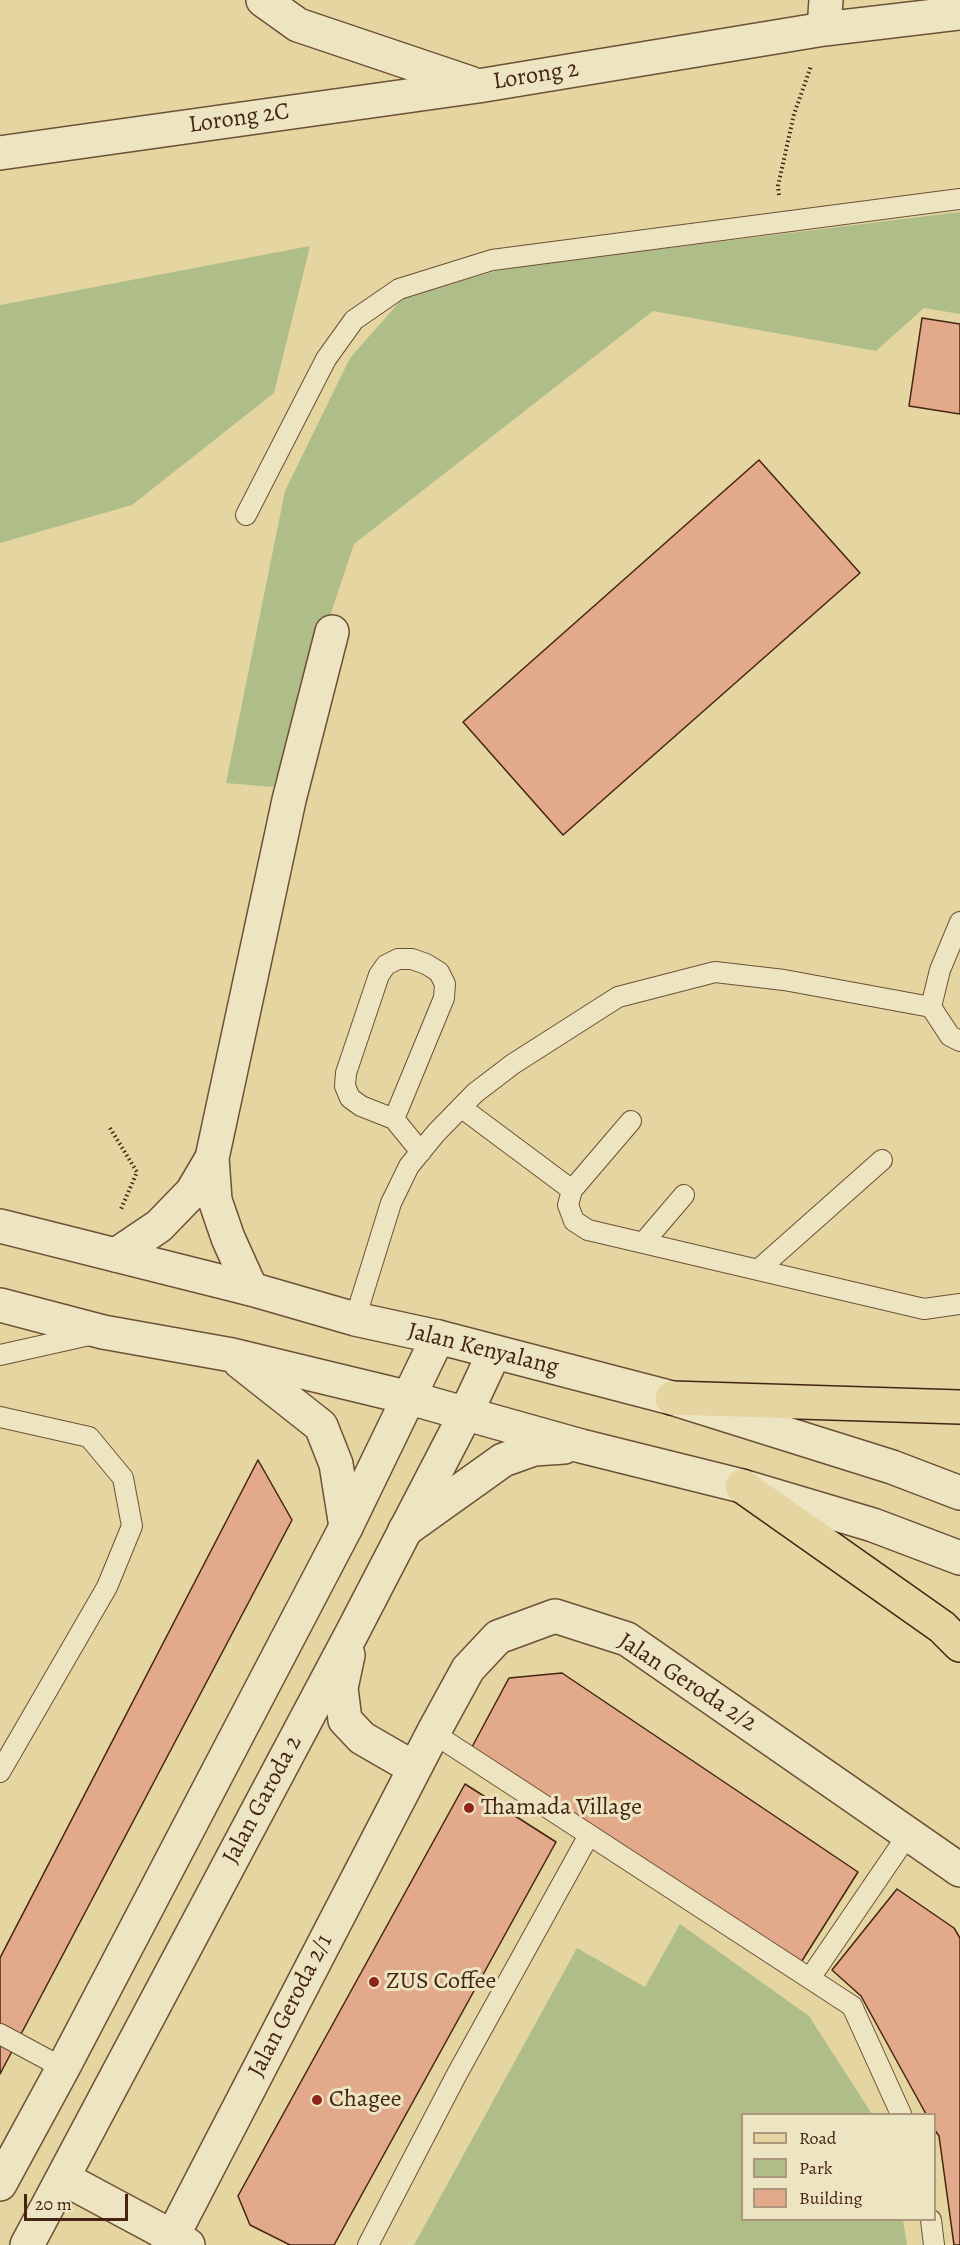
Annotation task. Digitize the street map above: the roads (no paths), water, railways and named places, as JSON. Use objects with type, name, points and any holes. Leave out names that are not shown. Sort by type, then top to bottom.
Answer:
[{"type":"main road","points":[[672,1398],[960,1407]]},
{"type":"main road","points":[[742,1486],[942,1627],[960,1645]]},
{"type":"street","name":"Lorong 2","points":[[262,0],[298,25],[478,86],[825,14],[960,13]]},
{"type":"street","name":"Lorong 2C","points":[[0,153],[478,86]]},
{"type":"street","points":[[251,1289],[228,1238],[215,1200],[212,1158],[289,800],[332,632]]},
{"type":"street","points":[[109,1253],[159,1226],[192,1192],[212,1158]]},
{"type":"street","name":"Jalan Kenyalang","points":[[0,1226],[251,1289],[355,1319],[438,1337],[672,1398],[892,1467],[960,1493]]},
{"type":"street","points":[[0,1305],[103,1332],[232,1355],[410,1398],[580,1446],[742,1486],[873,1525],[960,1558]]},
{"type":"street","points":[[0,2184],[12,2149],[63,2068],[346,1527],[438,1337]]},
{"type":"street","name":"Jalan Garoda 2","points":[[27,2245],[352,1633],[465,1415],[494,1353]]},
{"type":"street","points":[[232,1355],[321,1426],[336,1464],[346,1527]]},
{"type":"street","points":[[405,1530],[503,1460],[534,1449],[580,1446]]},
{"type":"street","name":"Jalan Geroda 2/2","points":[[414,1768],[468,1670],[498,1637],[555,1616],[627,1639],[960,1870]]},
{"type":"street","points":[[352,1633],[341,1688],[345,1720],[362,1738],[414,1768]]},
{"type":"street","name":"Jalan Geroda 2/1","points":[[176,2242],[414,1768]]},
{"type":"street","points":[[63,2178],[176,2242]]},
{"type":"lane","points":[[246,515],[326,358],[354,320],[399,289],[492,261],[960,199]]},
{"type":"lane","points":[[931,1007],[940,970],[960,922]]},
{"type":"lane","points":[[394,1119],[444,998],[444,984],[439,972],[412,959],[398,959],[387,965],[380,975],[346,1073],[345,1086],[350,1098],[361,1106],[394,1119],[421,1152]]},
{"type":"lane","points":[[355,1319],[391,1203],[410,1166],[436,1133],[476,1094],[513,1064],[618,997],[715,972],[784,980],[931,1007],[950,1036],[960,1041]]},
{"type":"lane","points":[[462,1108],[572,1190]]},
{"type":"lane","points":[[631,1121],[572,1190],[568,1205],[574,1221],[588,1230],[924,1310],[960,1304]]},
{"type":"lane","points":[[758,1270],[882,1160]]},
{"type":"lane","points":[[643,1243],[684,1194]]},
{"type":"lane","points":[[0,1355],[103,1332]]},
{"type":"lane","points":[[0,1417],[89,1437],[123,1478],[132,1526],[107,1587],[6,1750],[0,1772]]},
{"type":"lane","points":[[433,1733],[852,2006],[900,2113]]},
{"type":"lane","points":[[810,1978],[909,1833]]},
{"type":"lane","points":[[368,2245],[457,2074],[589,1835]]},
{"type":"lane","points":[[0,2034],[63,2068]]},
{"type":"lane","points":[[931,2221],[934,2245]]},
{"type":"place","name":"Thamada Village","points":[[469,1808]]},
{"type":"place","name":"ZUS Coffee","points":[[374,1982]]},
{"type":"place","name":"Chagee","points":[[317,2100]]}]
